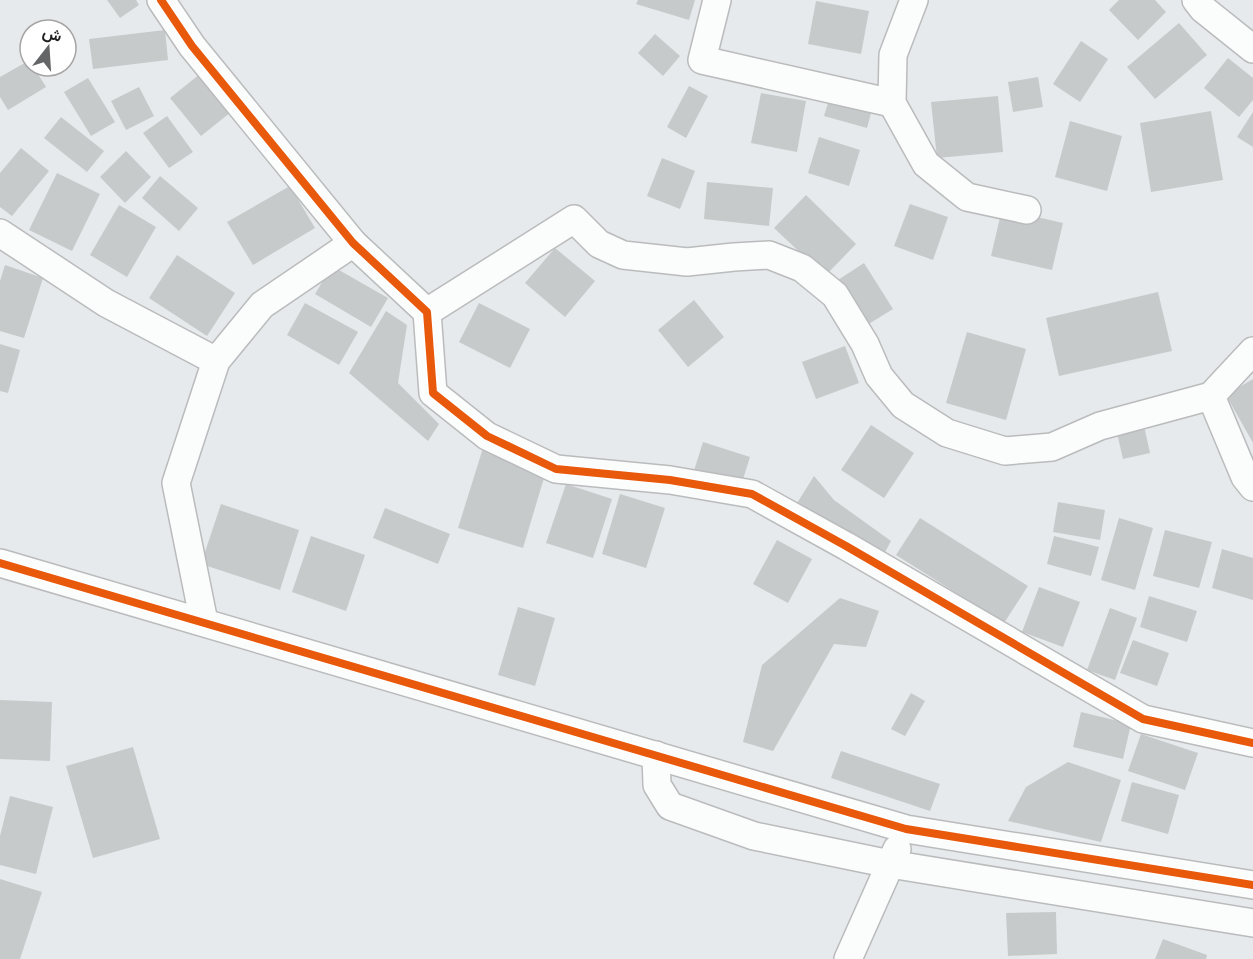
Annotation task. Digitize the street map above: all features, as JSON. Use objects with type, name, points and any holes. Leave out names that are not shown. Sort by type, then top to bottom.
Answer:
[{"type":"street","points":[[161,0],[192,46],[353,243],[427,312],[433,393],[487,436],[556,469],[670,480],[752,495],[846,546],[1143,719],[1253,743]]},
{"type":"street","points":[[717,0],[702,60],[892,103]]},
{"type":"street","points":[[914,0],[893,55],[892,103],[926,164],[968,197],[1027,210]]},
{"type":"street","points":[[1196,0],[1203,9],[1253,49]]},
{"type":"street","points":[[427,312],[574,219],[599,244],[623,255],[687,262],[769,255],[802,268],[835,295],[865,344],[879,376],[903,405],[947,433],[1005,451],[1052,447],[1100,426],[1211,396],[1253,351]]},
{"type":"street","points":[[0,233],[106,303],[216,361]]},
{"type":"street","points":[[204,622],[176,483],[216,361],[262,305],[353,243]]},
{"type":"street","points":[[1211,396],[1245,477],[1253,487]]},
{"type":"street","points":[[0,562],[906,829],[1253,885]]},
{"type":"street","points":[[656,755],[657,785],[670,806],[754,836],[890,864],[1253,923]]},
{"type":"street","points":[[848,959],[906,829]]},
{"type":"building","points":[[107,0],[136,0],[139,5],[120,18]]},
{"type":"building","points":[[638,0],[695,0],[689,20],[636,4]]},
{"type":"building","points":[[1119,0],[1155,0],[1166,12],[1138,40],[1109,10]]},
{"type":"building","points":[[816,1],[869,11],[861,54],[808,44]]},
{"type":"building","points":[[1179,23],[1207,55],[1155,99],[1127,67]]},
{"type":"building","points":[[165,30],[168,60],[93,69],[89,39]]},
{"type":"building","points":[[655,34],[680,56],[663,76],[638,53]]},
{"type":"building","points":[[1081,41],[1108,59],[1080,102],[1053,84]]},
{"type":"building","points":[[1228,58],[1253,78],[1253,100],[1239,117],[1204,88]]},
{"type":"building","points":[[18,67],[18,78],[40,78],[46,87],[8,110],[0,97],[0,77]]},
{"type":"building","points":[[200,74],[231,112],[201,136],[170,98]]},
{"type":"building","points":[[1038,77],[1043,107],[1013,112],[1008,82]]},
{"type":"building","points":[[88,78],[115,122],[91,136],[64,92]]},
{"type":"building","points":[[689,86],[708,96],[686,138],[667,127]]},
{"type":"building","points":[[139,87],[154,116],[126,130],[111,101]]},
{"type":"building","points":[[832,90],[874,102],[867,128],[824,116]]},
{"type":"building","points":[[761,93],[806,101],[797,152],[751,143]]},
{"type":"building","points":[[998,96],[1003,152],[937,158],[931,102]]},
{"type":"building","points":[[1211,111],[1223,180],[1151,192],[1140,123]]},
{"type":"building","points":[[1253,112],[1253,147],[1237,137]]},
{"type":"building","points":[[167,116],[193,152],[169,168],[143,133]]},
{"type":"building","points":[[61,117],[104,151],[87,172],[44,138]]},
{"type":"building","points":[[1070,121],[1122,136],[1107,191],[1055,177]]},
{"type":"building","points":[[819,137],[860,150],[849,186],[808,173]]},
{"type":"building","points":[[21,148],[49,171],[12,216],[0,207],[0,173]]},
{"type":"building","points":[[126,151],[151,177],[125,203],[100,177]]},
{"type":"building","points":[[662,158],[695,171],[680,209],[647,196]]},
{"type":"building","points":[[57,173],[100,194],[72,251],[29,230]]},
{"type":"building","points":[[160,176],[198,208],[179,231],[142,198]]},
{"type":"building","points":[[707,182],[773,188],[769,226],[704,219]]},
{"type":"building","points":[[290,186],[315,228],[253,265],[227,222]]},
{"type":"building","points":[[806,195],[856,244],[825,276],[774,228]]},
{"type":"building","points":[[910,204],[948,217],[933,260],[894,246]]},
{"type":"building","points":[[119,205],[156,227],[127,277],[90,255]]},
{"type":"building","points":[[1002,209],[1063,223],[1052,270],[991,256]]},
{"type":"building","points":[[555,248],[595,281],[565,317],[525,283]]},
{"type":"building","points":[[177,255],[235,293],[207,336],[149,298]]},
{"type":"building","points":[[864,263],[893,309],[867,325],[838,280]]},
{"type":"building","points":[[5,265],[43,278],[24,338],[0,331],[0,281]]},
{"type":"building","points":[[332,266],[388,298],[371,327],[315,294]]},
{"type":"building","points":[[1158,292],[1172,351],[1059,376],[1046,318]]},
{"type":"building","points":[[694,300],[724,337],[688,367],[658,330]]},
{"type":"building","points":[[305,303],[358,332],[339,365],[287,335]]},
{"type":"building","points":[[479,303],[530,329],[510,368],[459,342]]},
{"type":"building","points":[[386,311],[407,325],[398,383],[439,424],[428,441],[349,373]]},
{"type":"building","points":[[967,332],[1026,349],[1006,420],[946,403]]},
{"type":"building","points":[[0,344],[20,350],[8,393],[0,391]]},
{"type":"building","points":[[845,346],[859,383],[816,399],[802,362]]},
{"type":"building","points":[[1253,379],[1253,443],[1226,395]]},
{"type":"building","points":[[871,425],[914,453],[884,498],[841,470]]},
{"type":"building","points":[[1144,426],[1150,453],[1123,459],[1117,433]]},
{"type":"building","points":[[703,442],[750,457],[739,492],[692,477]]},
{"type":"building","points":[[483,448],[547,468],[523,548],[458,528]]},
{"type":"building","points":[[814,476],[834,500],[891,541],[883,556],[794,508]]},
{"type":"building","points":[[566,484],[612,499],[593,558],[546,543]]},
{"type":"building","points":[[620,494],[665,508],[646,568],[602,554]]},
{"type":"building","points":[[1058,502],[1105,510],[1100,540],[1053,532]]},
{"type":"building","points":[[221,504],[299,530],[280,590],[201,564]]},
{"type":"building","points":[[385,508],[450,534],[438,564],[373,538]]},
{"type":"building","points":[[920,518],[1028,586],[1004,623],[896,555]]},
{"type":"building","points":[[1119,518],[1153,528],[1135,590],[1101,580]]},
{"type":"building","points":[[1165,530],[1212,542],[1199,588],[1153,576]]},
{"type":"building","points":[[311,536],[365,555],[346,611],[292,592]]},
{"type":"building","points":[[1054,536],[1099,547],[1091,576],[1047,564]]},
{"type":"building","points":[[777,540],[812,559],[788,603],[753,584]]},
{"type":"building","points":[[1222,549],[1253,558],[1253,600],[1212,588]]},
{"type":"building","points":[[1039,587],[1080,602],[1063,647],[1022,632]]},
{"type":"building","points":[[1149,596],[1197,611],[1187,642],[1140,627]]},
{"type":"building","points":[[840,598],[879,611],[866,647],[834,644],[773,751],[743,742],[762,665]]},
{"type":"building","points":[[518,607],[555,618],[535,686],[498,675]]},
{"type":"building","points":[[1110,608],[1137,618],[1115,680],[1087,670]]},
{"type":"building","points":[[1133,640],[1169,653],[1157,686],[1120,673]]},
{"type":"building","points":[[911,693],[925,701],[905,736],[891,729]]},
{"type":"building","points":[[0,700],[52,702],[50,761],[0,759]]},
{"type":"building","points":[[1081,712],[1131,724],[1123,759],[1073,747]]},
{"type":"building","points":[[1141,734],[1198,753],[1185,790],[1128,771]]},
{"type":"building","points":[[133,747],[160,839],[93,858],[66,766]]},
{"type":"building","points":[[841,751],[940,784],[930,811],[831,778]]},
{"type":"building","points":[[1068,762],[1121,780],[1101,842],[1008,821],[1026,787]]},
{"type":"building","points":[[1132,782],[1179,795],[1168,834],[1121,821]]},
{"type":"building","points":[[10,796],[53,807],[36,874],[0,865],[0,836]]},
{"type":"building","points":[[0,879],[42,892],[20,959],[0,959]]},
{"type":"building","points":[[1056,912],[1057,954],[1008,956],[1006,913]]},
{"type":"building","points":[[1163,939],[1207,955],[1206,959],[1155,959]]},
{"type":"cycle path","points":[[161,0],[192,46],[353,243],[427,312],[433,393],[487,436],[556,469],[670,480],[752,494],[846,546],[1143,719],[1253,743]]},
{"type":"cycle path","points":[[0,563],[906,829],[1253,885]]}]
